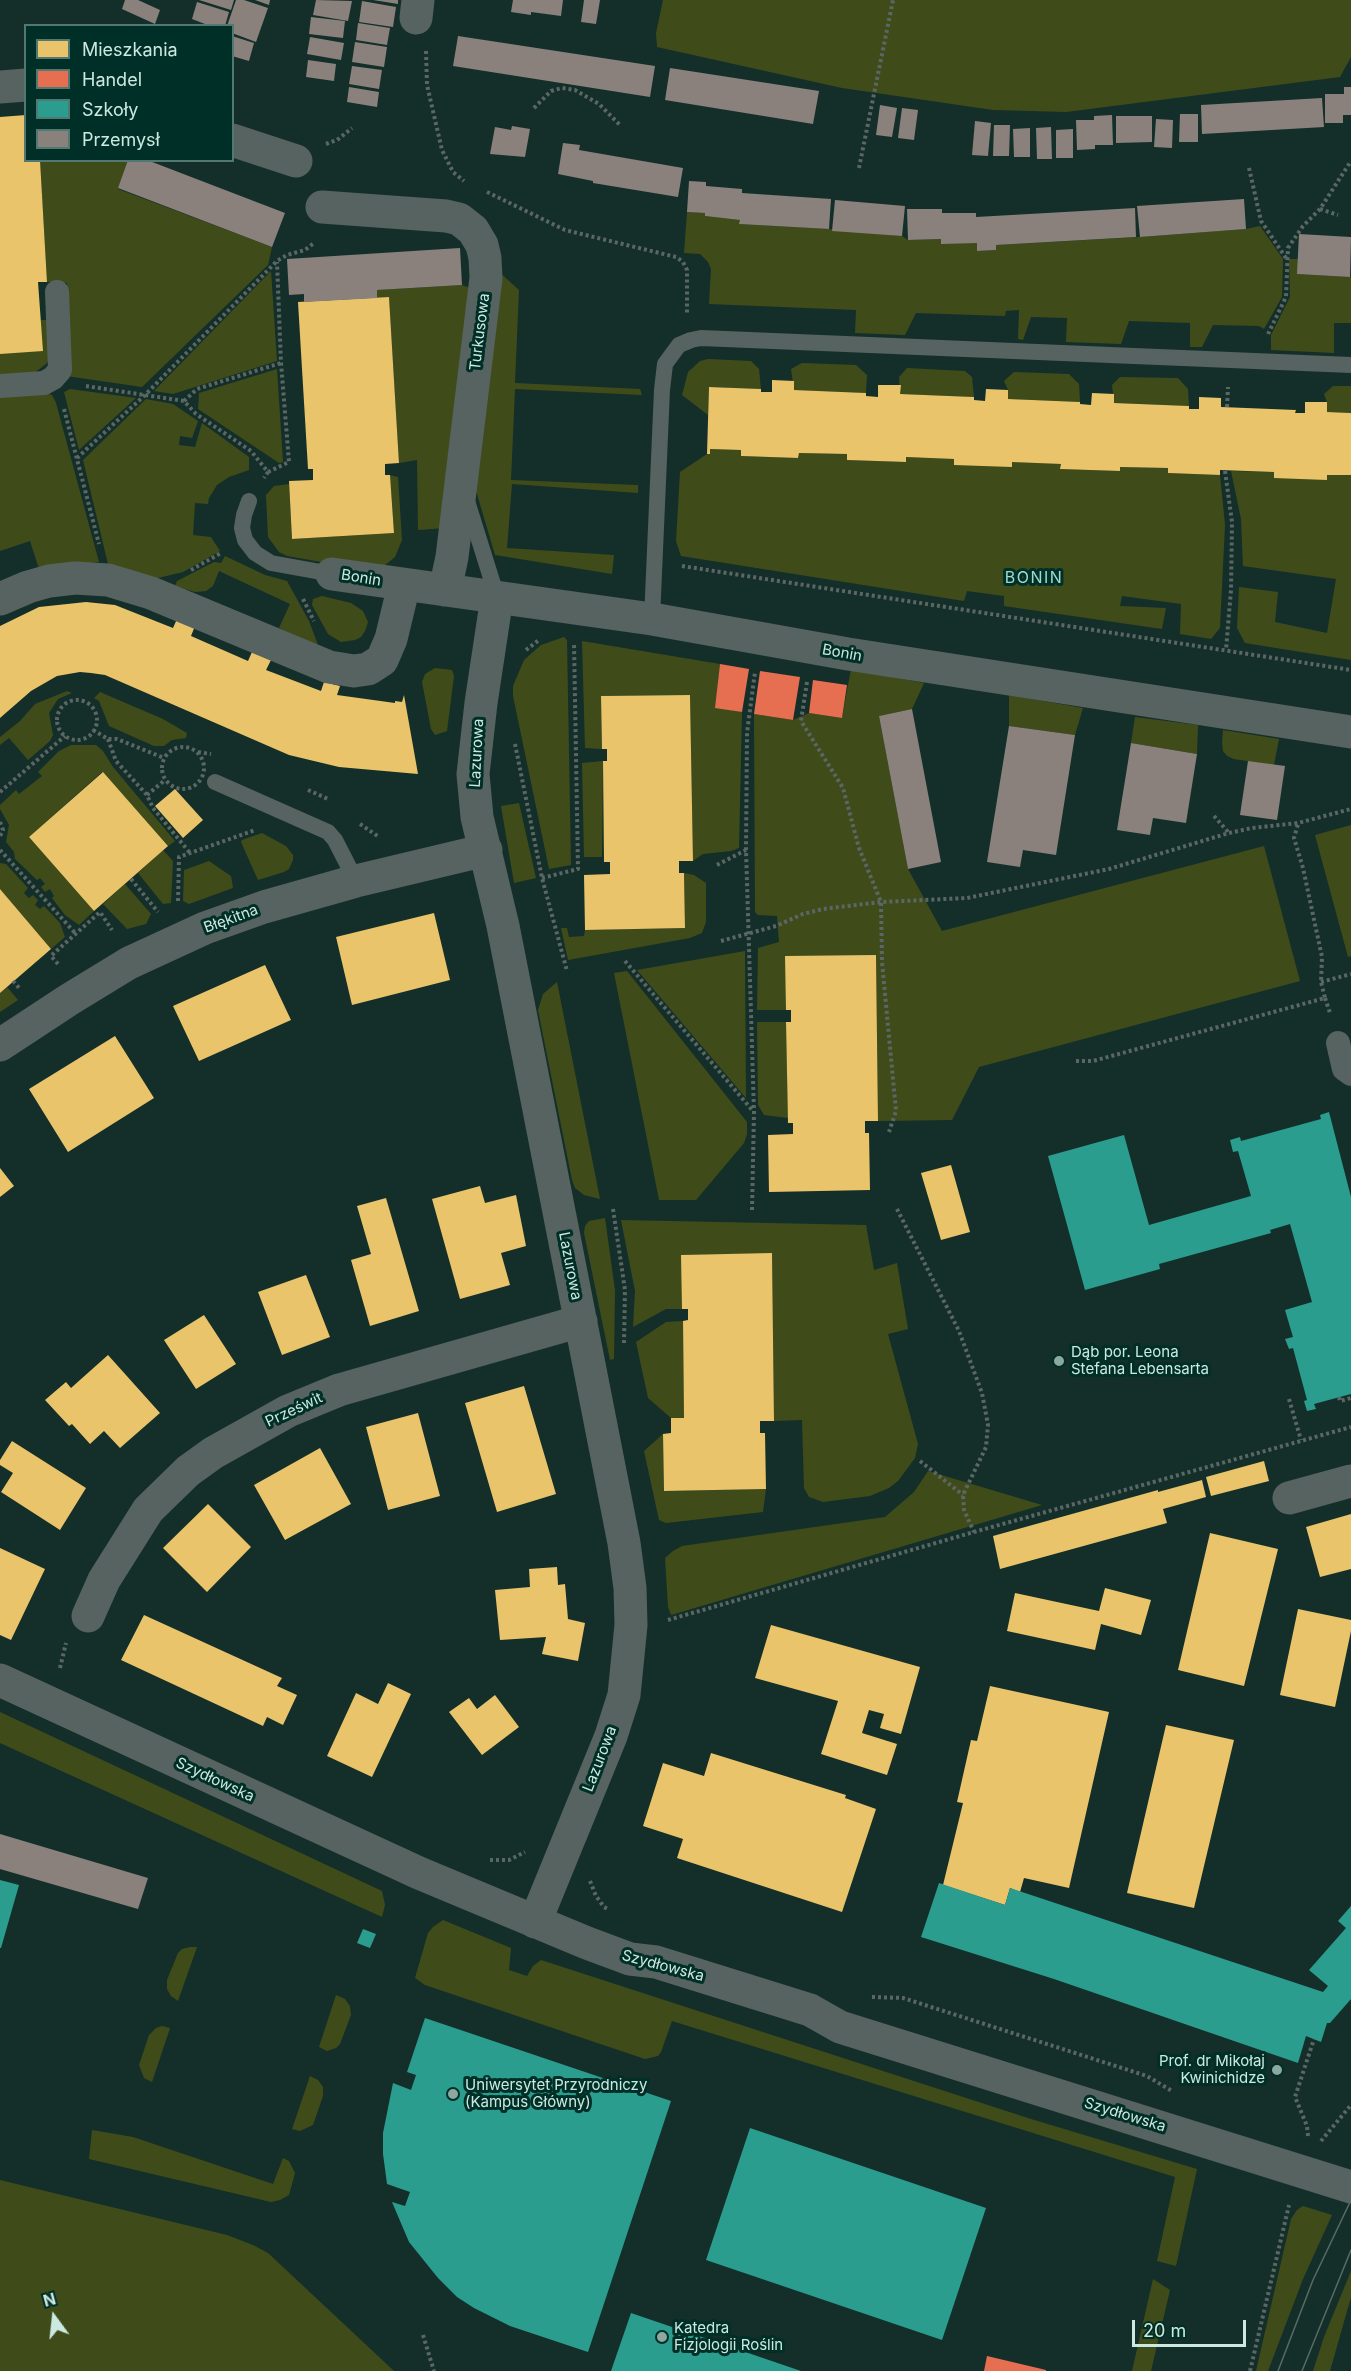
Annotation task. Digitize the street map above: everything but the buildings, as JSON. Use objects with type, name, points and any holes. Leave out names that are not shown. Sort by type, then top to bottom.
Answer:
[{"type":"street","points":[[0,87],[24,85]]},
{"type":"street","points":[[234,141],[296,161]]},
{"type":"street","name":"Turkusowa","points":[[322,207],[446,216],[459,219],[473,230],[482,245],[486,278],[446,590]]},
{"type":"street","points":[[0,386],[53,381],[60,370],[57,292]]},
{"type":"street","name":"Bonin","points":[[332,574],[652,619],[812,648],[1351,732]]},
{"type":"street","points":[[0,599],[49,581],[75,578],[108,580],[151,593],[329,667],[354,671],[368,669],[382,660],[391,639],[404,585]]},
{"type":"street","name":"Lazurowa","points":[[497,597],[473,774],[477,817],[537,1093],[624,1542],[631,1625],[624,1695],[611,1736],[535,1922]]},
{"type":"street","name":"Błękitna","points":[[0,1045],[129,963],[205,928],[264,907],[356,881],[486,850]]},
{"type":"street","points":[[1338,1042],[1344,1069],[1351,1074]]},
{"type":"street","name":"Prześwit","points":[[78,1626],[148,1510],[188,1471],[213,1453],[288,1411],[339,1390],[581,1321]]},
{"type":"street","points":[[1289,1498],[1351,1481]]},
{"type":"street","name":"Szydłowska","points":[[0,1680],[419,1874],[630,1959],[656,1962],[810,2010],[840,2027],[1351,2187]]},
{"type":"lane","points":[[652,619],[664,373],[665,364],[679,345],[696,339],[1351,365]]},
{"type":"lane","points":[[461,483],[497,597]]},
{"type":"lane","points":[[249,501],[242,528],[245,540],[255,553],[271,563],[289,568],[332,574]]},
{"type":"lane","points":[[215,782],[328,832],[339,846],[356,881]]},
{"type":"path","points":[[859,168],[893,0]]},
{"type":"path","points":[[426,50],[427,85],[442,150],[453,172],[470,184]]},
{"type":"path","points":[[534,108],[551,91],[562,88],[575,90],[599,104],[621,126]]},
{"type":"path","points":[[1286,297],[1288,248],[1303,226],[1320,208],[1351,161]]},
{"type":"path","points":[[1249,168],[1261,221],[1286,258]]},
{"type":"path","points":[[479,188],[565,230],[676,257],[687,270],[687,327],[696,339]]},
{"type":"path","points":[[1320,208],[1338,215]]},
{"type":"path","points":[[77,458],[145,395],[277,261],[287,255],[305,250]]},
{"type":"path","points":[[249,501],[268,472],[289,462],[281,363],[277,261]]},
{"type":"path","points":[[184,401],[197,389],[281,363]]},
{"type":"path","points":[[108,580],[77,458],[53,381],[184,401],[196,414],[251,451],[268,472]]},
{"type":"path","points":[[1227,407],[1228,386]]},
{"type":"path","points":[[1225,471],[1232,522],[1231,590],[1226,650]]},
{"type":"path","points":[[151,593],[245,540]]},
{"type":"path","points":[[670,564],[1351,670]]},
{"type":"path","points":[[289,568],[325,641],[329,667]]},
{"type":"path","points":[[542,878],[578,869],[573,633]]},
{"type":"path","points":[[520,655],[545,637]]},
{"type":"path","points":[[812,648],[801,721],[843,788],[859,848],[880,902],[882,962],[896,1111],[889,1132]]},
{"type":"path","points":[[752,1210],[754,1112],[746,850],[747,733],[756,662]]},
{"type":"path","points":[[82,700],[93,708],[97,720],[93,730],[82,740],[65,736],[59,729],[57,716],[69,701],[82,700]]},
{"type":"path","points":[[93,730],[108,739],[117,739],[164,758]]},
{"type":"path","points":[[0,792],[65,736]]},
{"type":"path","points":[[108,739],[116,761],[147,795],[153,808],[190,853]]},
{"type":"path","points":[[514,742],[542,878],[562,960],[567,971]]},
{"type":"path","points":[[185,746],[198,752],[204,765],[201,779],[190,788],[176,788],[165,780],[161,767],[171,749],[185,746]]},
{"type":"path","points":[[147,795],[165,780]]},
{"type":"path","points":[[721,941],[813,912],[880,902],[967,898],[1109,869],[1229,833],[1252,828],[1298,824],[1351,809]]},
{"type":"path","points":[[1214,816],[1229,833]]},
{"type":"path","points":[[0,822],[3,830],[0,836]]},
{"type":"path","points":[[1298,824],[1294,838],[1303,868],[1322,957],[1321,982],[1331,1018]]},
{"type":"path","points":[[178,909],[179,857],[263,828]]},
{"type":"path","points":[[0,850],[76,934]]},
{"type":"path","points":[[717,865],[746,850]]},
{"type":"path","points":[[131,879],[162,917]]},
{"type":"path","points":[[55,953],[100,912],[117,938]]},
{"type":"path","points":[[625,961],[754,1112]]},
{"type":"path","points":[[1321,982],[1351,974]]},
{"type":"path","points":[[1076,1061],[1093,1061],[1325,998]]},
{"type":"path","points":[[897,1209],[959,1331],[982,1393],[988,1425],[986,1447],[963,1495],[964,1510],[974,1532]]},
{"type":"path","points":[[1339,1397],[1340,1401],[1351,1398]]},
{"type":"path","points":[[1289,1398],[1301,1440]]},
{"type":"path","points":[[631,1625],[658,1623],[1351,1427]]},
{"type":"path","points":[[920,1461],[963,1495]]},
{"type":"path","points":[[59,1674],[78,1626]]},
{"type":"path","points":[[484,1859],[495,1862],[509,1860],[525,1852],[537,1840],[564,1850],[590,1861],[588,1871],[596,1896],[604,1907],[616,1913]]},
{"type":"path","points":[[871,1997],[903,1998],[914,2001],[1147,2076],[1174,2092]]},
{"type":"path","points":[[1308,2136],[1307,2126],[1295,2097],[1314,2039]]},
{"type":"path","points":[[1320,2142],[1351,2105]]},
{"type":"path","points":[[1297,2133],[1329,2145]]},
{"type":"path","points":[[1250,2371],[1289,2200]]},
{"type":"path","points":[[423,2336],[434,2371]]},
{"type":"green space","points":[[663,0],[1351,0],[1351,57],[1340,77],[1066,112],[993,110],[842,88],[657,47],[656,33]]},
{"type":"green space","points":[[40,162],[128,162],[118,189],[272,247],[268,265],[142,387],[66,376],[71,367],[67,283],[47,282]]},
{"type":"green space","points":[[687,212],[740,220],[740,224],[829,229],[902,236],[908,240],[941,239],[977,243],[977,251],[996,250],[996,245],[1140,237],[1260,226],[1283,259],[1282,297],[1264,329],[1259,326],[1213,325],[1202,347],[1190,347],[1190,323],[1129,321],[1121,344],[1066,342],[1067,318],[1031,317],[1023,340],[1018,339],[1019,310],[1006,311],[1005,316],[916,313],[905,335],[855,333],[856,310],[709,304],[711,269],[708,262],[700,254],[684,253]]},
{"type":"green space","points":[[1289,259],[1298,259],[1298,274],[1351,277],[1351,323],[1334,323],[1334,353],[1271,350],[1271,335],[1290,297]]},
{"type":"green space","points":[[497,270],[519,290],[515,383],[640,389],[642,395],[515,389],[511,480],[638,485],[638,493],[512,484],[507,548],[614,555],[612,574],[495,555],[472,477]]},
{"type":"green space","points":[[271,271],[277,361],[173,394],[154,391]]},
{"type":"green space","points":[[462,285],[473,289],[445,528],[418,530],[417,460],[399,463],[389,297],[377,298],[377,290]]},
{"type":"green space","points":[[41,320],[49,320],[50,358],[46,364],[34,373],[0,376],[0,354]]},
{"type":"green space","points":[[708,359],[751,361],[759,369],[761,389],[709,387],[708,415],[682,395],[688,372],[700,361]]},
{"type":"green space","points":[[802,363],[856,365],[867,375],[866,393],[794,390],[791,369]]},
{"type":"green space","points":[[907,368],[965,371],[972,377],[974,397],[900,394],[899,377]]},
{"type":"green space","points":[[277,369],[283,462],[279,463],[198,409],[199,393]]},
{"type":"green space","points":[[1014,372],[1069,374],[1079,384],[1080,402],[1008,399],[1008,390],[1004,381]]},
{"type":"green space","points":[[1120,377],[1178,378],[1188,389],[1189,406],[1114,403],[1112,385]]},
{"type":"green space","points":[[1333,386],[1351,386],[1351,413],[1327,412],[1324,394]]},
{"type":"green space","points":[[70,389],[136,398],[79,450],[64,392]]},
{"type":"green space","points":[[47,393],[52,395],[56,403],[99,562],[39,569],[30,541],[0,551],[0,396]]},
{"type":"green space","points":[[146,399],[173,404],[198,421],[192,438],[180,436],[179,445],[195,447],[202,423],[249,457],[249,470],[229,477],[217,485],[208,504],[195,503],[193,535],[211,537],[220,551],[183,572],[154,579],[108,564],[83,460]]},
{"type":"green space","points":[[710,449],[741,450],[741,456],[798,458],[799,453],[847,454],[847,460],[905,462],[906,457],[1061,464],[1061,469],[1119,471],[1120,467],[1168,468],[1169,473],[1220,475],[1225,525],[1220,628],[1211,639],[1180,634],[1181,604],[1122,596],[1120,606],[1166,608],[1162,629],[1004,606],[1004,596],[967,591],[964,601],[681,556],[676,541],[680,472],[710,454]]},
{"type":"green space","points":[[1231,471],[1274,472],[1327,480],[1327,475],[1351,475],[1351,660],[1245,643],[1237,628],[1239,587],[1278,592],[1275,622],[1327,633],[1336,579],[1243,566],[1241,519]]},
{"type":"green space","points":[[390,475],[398,477],[402,540],[395,557],[384,566],[367,570],[287,556],[279,552],[268,537],[266,495],[274,486],[289,484],[292,539],[394,533]]},
{"type":"green space","points":[[225,556],[265,575],[287,581],[309,621],[318,645],[315,647],[279,628],[290,604],[219,571],[213,586],[206,591],[195,592],[175,586],[177,581],[214,562],[221,563]]},
{"type":"green space","points":[[322,596],[351,603],[363,611],[368,622],[361,637],[341,642],[328,634],[312,605],[313,599]]},
{"type":"green space","points":[[564,637],[567,640],[571,865],[549,869],[513,696],[513,686],[524,660],[541,645]]},
{"type":"green space","points":[[582,641],[720,664],[716,707],[742,712],[739,848],[703,854],[693,861],[690,695],[601,696],[602,749],[585,748]]},
{"type":"green space","points":[[435,668],[452,670],[454,676],[447,731],[435,735],[431,729],[422,682],[425,674]]},
{"type":"green space","points":[[851,669],[924,683],[912,709],[879,716],[908,869],[942,931],[1264,846],[1300,981],[979,1067],[952,1120],[878,1121],[876,955],[786,1010],[757,1010],[758,948],[779,942],[777,916],[758,915],[755,912],[754,714],[793,720],[809,713],[842,718]]},
{"type":"green space","points":[[67,691],[72,693],[58,699],[49,713],[53,735],[50,741],[28,760],[9,738],[0,745],[0,737],[20,721],[35,704]]},
{"type":"green space","points":[[100,692],[163,719],[187,733],[186,738],[172,740],[164,746],[154,746],[109,726],[99,701],[94,698]]},
{"type":"green space","points":[[1009,695],[1083,708],[1075,735],[1009,726]]},
{"type":"green space","points":[[1135,717],[1198,725],[1197,754],[1131,743]]},
{"type":"green space","points":[[1223,730],[1279,739],[1274,765],[1227,756],[1223,751]]},
{"type":"green space","points":[[71,745],[96,745],[103,751],[113,767],[175,841],[168,846],[102,772],[29,837],[94,911],[79,925],[65,915],[52,898],[54,896],[50,889],[45,892],[41,887],[45,884],[40,878],[37,880],[15,859],[14,852],[6,842],[9,825],[0,809],[0,805],[16,790],[19,794],[42,776],[38,772],[59,751]]},
{"type":"green space","points":[[603,761],[602,857],[584,857],[582,763]]},
{"type":"green space","points":[[519,803],[536,878],[514,883],[501,806]]},
{"type":"green space","points":[[1351,825],[1351,956],[1348,957],[1315,835]]},
{"type":"green space","points":[[262,833],[286,846],[293,855],[293,860],[289,869],[284,872],[258,880],[241,842]]},
{"type":"green space","points":[[163,850],[173,861],[171,903],[163,904],[138,873]]},
{"type":"green space","points":[[209,861],[231,876],[233,888],[189,904],[183,901],[184,870]]},
{"type":"green space","points":[[0,863],[6,864],[28,888],[24,893],[29,898],[33,895],[38,900],[35,905],[40,909],[44,906],[60,923],[65,937],[51,949],[0,889]]},
{"type":"green space","points":[[684,873],[694,875],[706,883],[706,922],[702,933],[690,938],[568,960],[561,928],[567,928],[569,937],[584,936],[585,930],[685,928]]},
{"type":"green space","points":[[125,884],[151,914],[146,924],[127,929],[103,904]]},
{"type":"green space","points":[[745,951],[746,1098],[637,970]]},
{"type":"green space","points":[[627,971],[747,1122],[744,1143],[696,1200],[659,1200],[614,973]]},
{"type":"green space","points":[[557,982],[600,1199],[584,1195],[575,1188],[572,1180],[538,1010],[543,994]]},
{"type":"green space","points":[[7,987],[18,1000],[0,1012],[0,993]]},
{"type":"green space","points":[[757,1022],[786,1022],[788,1118],[764,1115],[758,1105]]},
{"type":"green space","points":[[605,1218],[615,1290],[614,1359],[610,1360],[584,1233],[589,1221]]},
{"type":"green space","points":[[621,1220],[866,1225],[874,1270],[897,1263],[908,1329],[888,1334],[918,1444],[915,1458],[898,1481],[889,1488],[870,1496],[823,1502],[809,1497],[804,1488],[802,1420],[774,1421],[772,1254],[682,1255],[682,1309],[666,1309],[633,1327],[635,1291]]},
{"type":"green space","points":[[683,1321],[684,1418],[671,1418],[648,1398],[636,1342],[666,1322]]},
{"type":"green space","points":[[663,1434],[664,1491],[766,1489],[763,1512],[666,1523],[659,1520],[644,1451]]},
{"type":"green space","points":[[928,1471],[1042,1505],[671,1615],[668,1607],[665,1558],[673,1551],[682,1546],[885,1517],[914,1492]]},
{"type":"green space","points":[[0,1712],[382,1891],[385,1905],[382,1917],[0,1743]]},
{"type":"green space","points":[[443,1920],[511,1948],[509,1970],[527,1976],[533,1966],[541,1960],[1031,2119],[1197,2169],[1176,2266],[1157,2261],[1175,2177],[672,2021],[661,2052],[658,2056],[645,2059],[425,1985],[415,1978],[428,1933]]},
{"type":"green space","points":[[190,1947],[197,1947],[178,2001],[167,1989],[167,1980],[178,1953]]},
{"type":"green space","points":[[336,1995],[345,1999],[350,2006],[351,2015],[340,2044],[327,2051],[319,2047]]},
{"type":"green space","points":[[162,2026],[170,2028],[152,2082],[144,2078],[139,2065],[149,2035]]},
{"type":"green space","points":[[310,2076],[318,2080],[323,2087],[323,2096],[313,2125],[300,2131],[292,2129]]},
{"type":"green space","points":[[92,2130],[133,2137],[273,2184],[283,2158],[289,2161],[295,2173],[289,2195],[271,2202],[89,2159]]},
{"type":"green space","points":[[0,2180],[227,2235],[253,2245],[268,2253],[394,2371],[0,2371]]},
{"type":"green space","points":[[1303,2206],[1332,2215],[1303,2279],[1268,2371],[1256,2371],[1291,2219]]},
{"type":"green space","points":[[1351,2271],[1351,2297],[1330,2371],[1313,2371],[1324,2337]]},
{"type":"green space","points":[[1153,2279],[1170,2290],[1151,2371],[1132,2371]]},
{"type":"tram line","points":[[1278,2371],[1313,2280],[1351,2200]]},
{"type":"tram line","points":[[1302,2371],[1351,2250]]},
{"type":"place","name":"Dąb por. Leona Stefana Lebensarta","points":[[1059,1361]]},
{"type":"place","name":"Prof. dr Mikołaj Kwinichidze","points":[[1277,2070]]},
{"type":"place","name":"Uniwersytet Przyrodniczy (Kampus Główny)","points":[[453,2094]]},
{"type":"place","name":"Katedra Fizjologii Roślin","points":[[662,2337]]},
{"type":"district","name":"BONIN","points":[[1034,578]]}]
